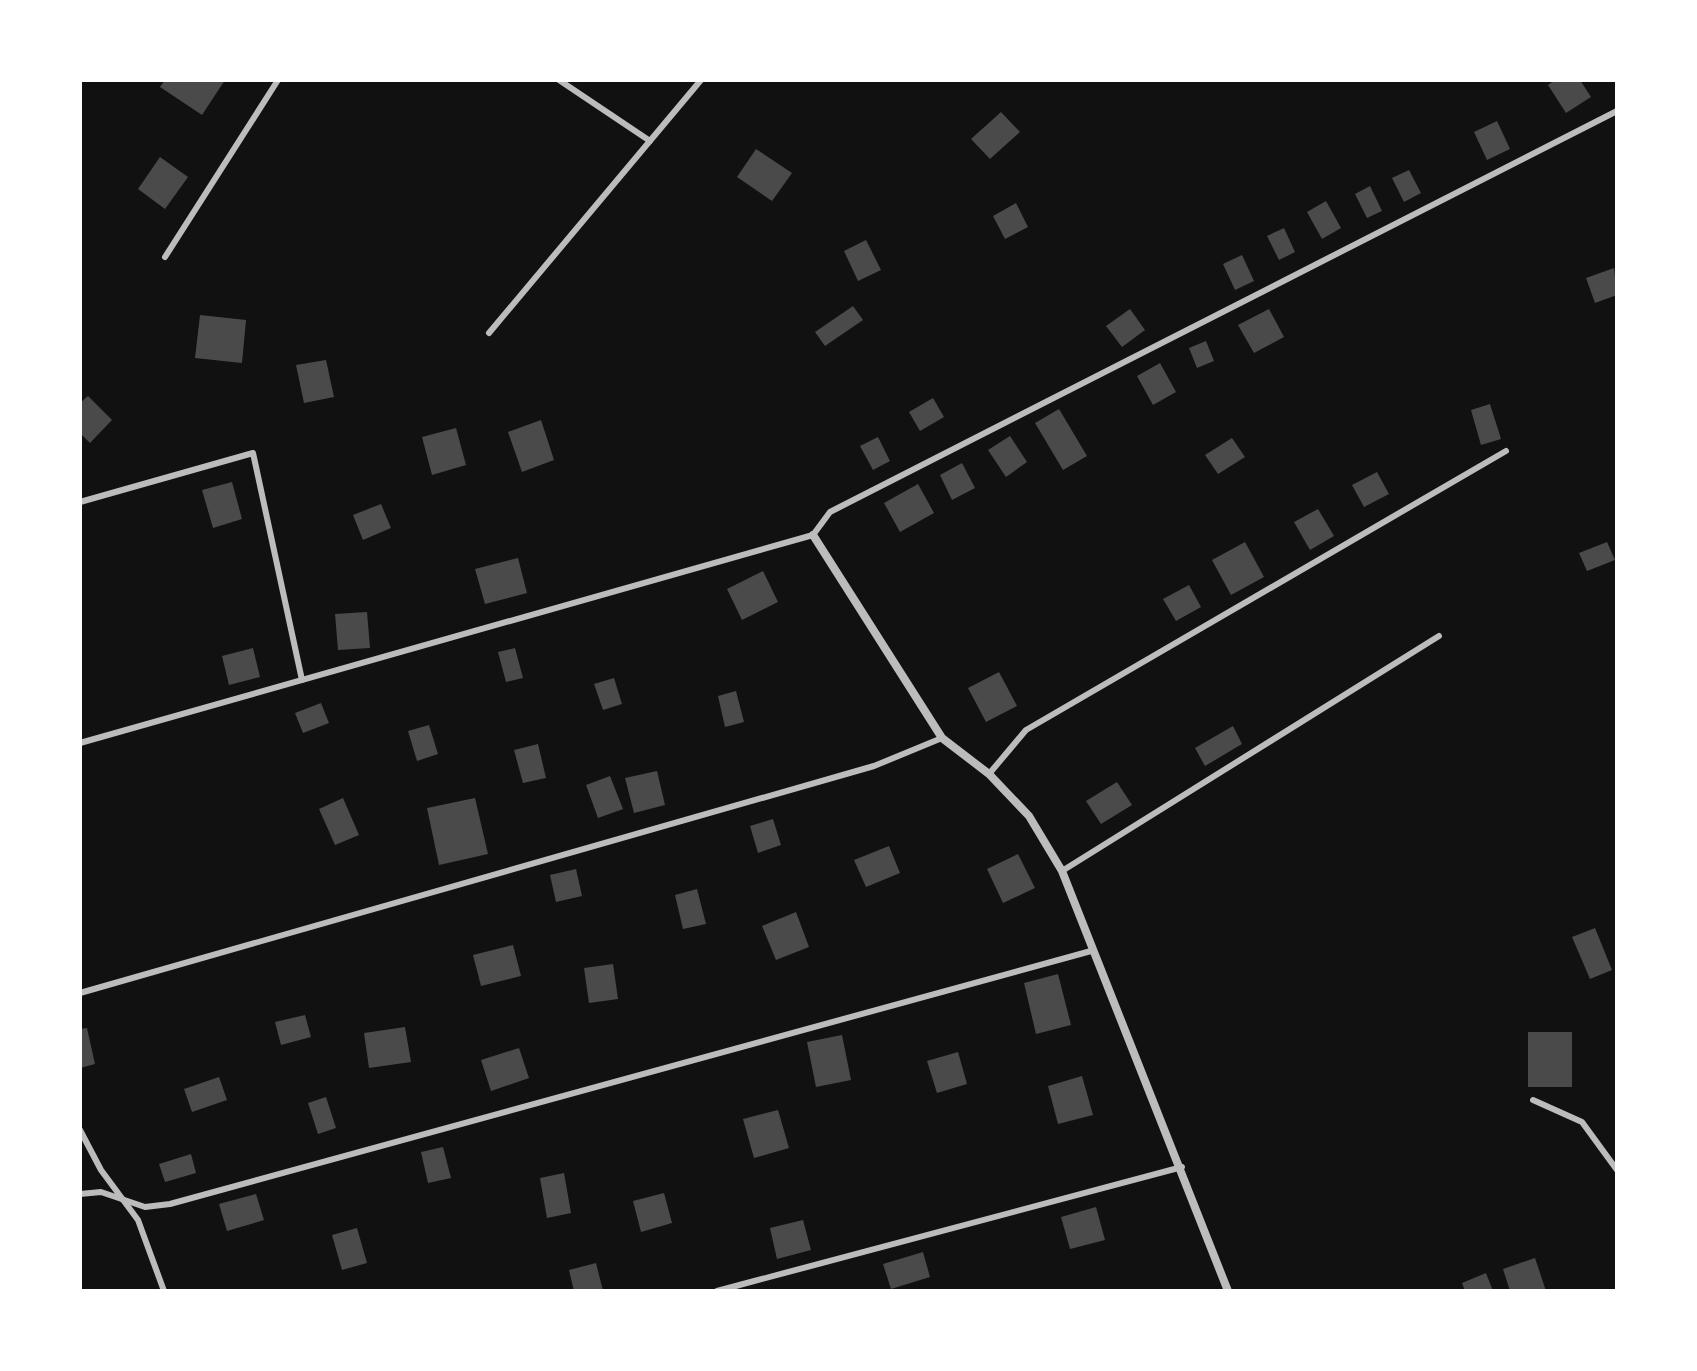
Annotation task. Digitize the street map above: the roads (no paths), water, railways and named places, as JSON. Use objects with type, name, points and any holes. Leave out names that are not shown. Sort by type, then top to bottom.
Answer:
[{"type":"street","points":[[813,535],[942,738],[989,774],[1029,816],[1062,871],[1091,951],[1182,1167],[1228,1291]]},
{"type":"lane","points":[[165,257],[278,80]]},
{"type":"lane","points":[[559,80],[650,141]]},
{"type":"lane","points":[[489,333],[701,80]]},
{"type":"lane","points":[[80,743],[813,535],[830,512],[1617,111]]},
{"type":"lane","points":[[989,774],[1026,730],[1506,451]]},
{"type":"lane","points":[[80,502],[253,453],[302,680]]},
{"type":"lane","points":[[1062,871],[1439,636]]},
{"type":"lane","points":[[80,993],[874,766],[942,738]]},
{"type":"lane","points":[[80,1194],[101,1192],[145,1207],[170,1204],[1091,951]]},
{"type":"lane","points":[[1533,1100],[1582,1122],[1617,1170]]},
{"type":"lane","points":[[80,1130],[121,1199],[138,1220],[164,1291]]},
{"type":"lane","points":[[717,1291],[1182,1167]]}]
